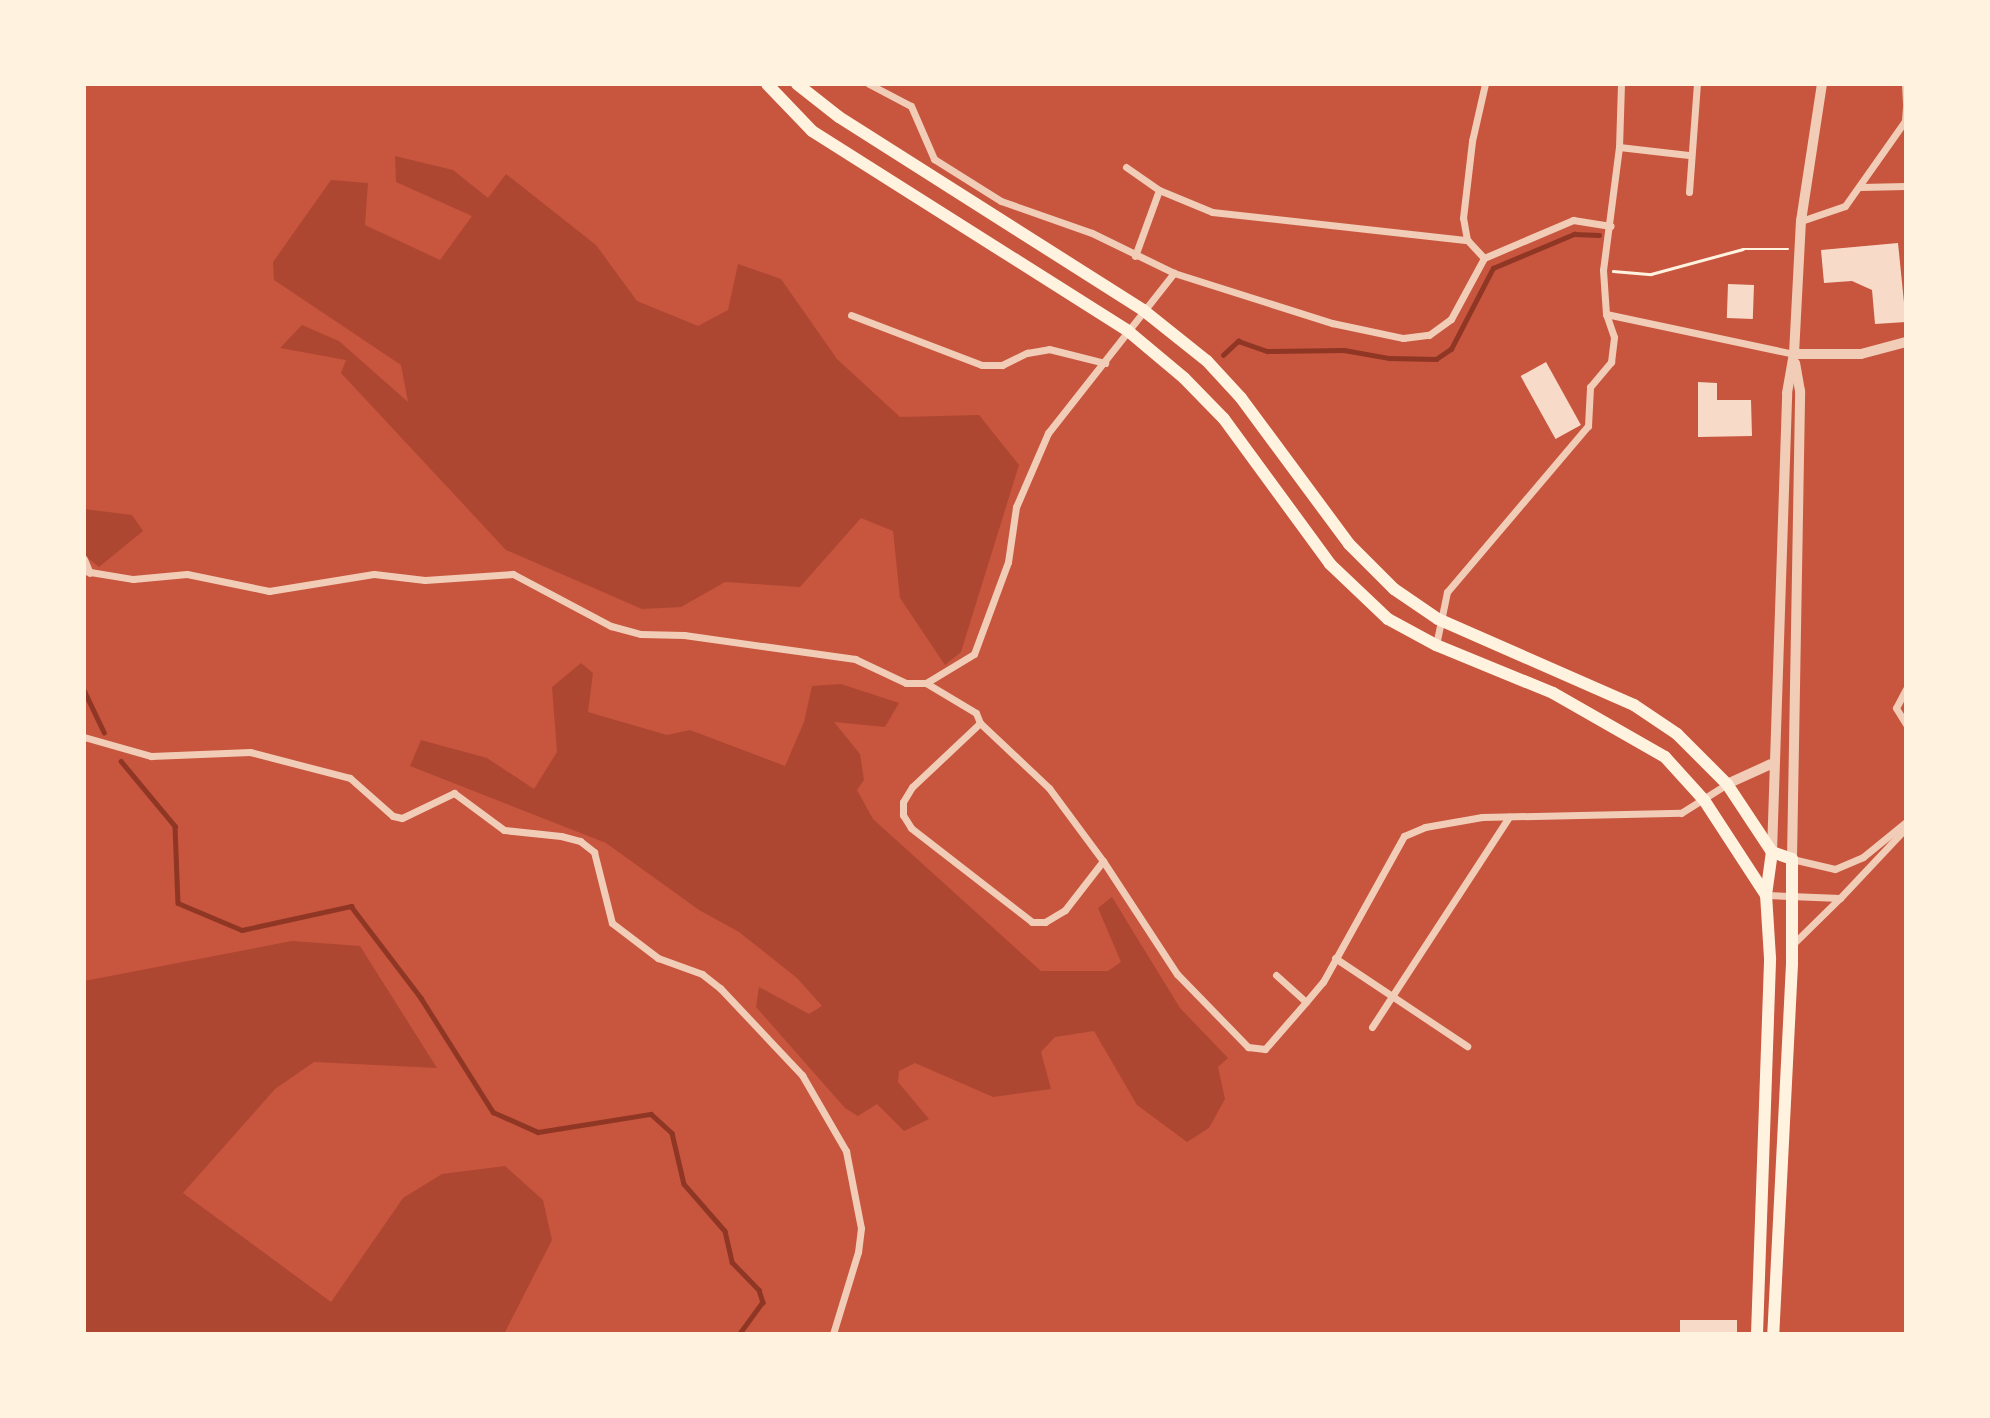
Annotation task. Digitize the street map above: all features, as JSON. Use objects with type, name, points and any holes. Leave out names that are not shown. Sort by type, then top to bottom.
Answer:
[{"type":"main road","points":[[767,84],[812,131],[1128,331],[1224,419],[1330,564],[1388,619],[1436,645],[1553,693],[1624,731],[1665,757],[1704,800],[1766,895]]},
{"type":"main road","points":[[797,84],[839,117],[1143,310],[1207,361],[1241,398],[1349,544],[1394,589],[1441,620],[1634,705],[1676,734],[1727,785],[1772,852],[1791,859],[1792,945],[1778,1182],[1773,1334]]},
{"type":"main road","points":[[1757,1334],[1770,958],[1766,895],[1772,852]]},
{"type":"street","points":[[869,84],[911,106],[934,159],[1001,201],[1092,233],[1174,273],[1332,323],[1403,338],[1429,335],[1451,319],[1484,258],[1573,220],[1611,226]]},
{"type":"street","points":[[1484,258],[1467,240],[1463,218],[1472,141],[1485,84]]},
{"type":"street","points":[[1436,645],[1447,592],[1588,426],[1590,387],[1611,362],[1614,337],[1606,314],[1603,270],[1611,226],[1619,147],[1621,84]]},
{"type":"street","points":[[1689,192],[1689,155],[1698,84]]},
{"type":"street","points":[[1772,852],[1771,764],[1787,393],[1794,354],[1801,221],[1822,84]]},
{"type":"street","points":[[1801,221],[1845,206],[1860,187],[1905,121],[1905,84]]},
{"type":"street","points":[[1619,147],[1689,155]]},
{"type":"street","points":[[1126,167],[1159,190],[1212,212],[1467,240]]},
{"type":"street","points":[[1860,187],[1906,186]]},
{"type":"street","points":[[1135,256],[1159,190]]},
{"type":"street","points":[[926,683],[974,654],[1008,562],[1016,507],[1048,433],[1174,273]]},
{"type":"street","points":[[1606,314],[1794,354],[1861,354],[1906,342]]},
{"type":"street","points":[[851,315],[982,365],[1002,365],[1027,353],[1049,349],[1105,363]]},
{"type":"street","points":[[1794,354],[1800,391],[1791,859],[1835,869],[1863,857],[1906,822]]},
{"type":"street","points":[[84,559],[87,572],[133,579],[187,574],[269,591],[374,574],[425,580],[513,574],[621,629],[855,660],[905,683],[926,683],[976,713],[980,723],[1049,788],[1103,860],[1177,974],[1248,1047],[1265,1049],[1306,1002],[1335,958],[1404,836],[1436,825],[1509,817],[1681,813],[1727,785],[1771,764]]},
{"type":"street","points":[[1906,689],[1896,708],[1906,724]]},
{"type":"street","points":[[980,723],[912,788],[903,802],[903,815],[911,828],[1032,922],[1058,917],[1103,860]]},
{"type":"street","points":[[84,737],[151,756],[250,752],[350,778],[393,816],[402,818],[454,793],[504,830],[561,836],[580,841],[594,852],[612,923],[657,958],[702,974],[720,988],[802,1075],[846,1151],[861,1228],[858,1252],[833,1334]]},
{"type":"street","points":[[1372,1027],[1509,817]]},
{"type":"street","points":[[1792,945],[1906,828]]},
{"type":"street","points":[[1766,895],[1840,898]]},
{"type":"street","points":[[1335,958],[1393,993],[1467,1046]]},
{"type":"street","points":[[1276,975],[1306,1002]]},
{"type":"path","points":[[1603,270],[1651,274],[1743,249],[1798,248]]},
{"type":"shaded area","points":[[395,156],[453,170],[488,198],[506,174],[596,245],[637,301],[698,326],[728,310],[738,264],[781,279],[837,359],[900,417],[979,415],[1019,465],[961,652],[945,665],[900,598],[893,531],[861,518],[800,587],[725,582],[681,607],[642,609],[506,550],[341,373],[346,360],[280,348],[302,325],[339,341],[408,402],[401,365],[274,280],[273,262],[331,180],[368,183],[365,225],[440,260],[472,216],[396,182]]},
{"type":"shaded area","points":[[84,509],[132,515],[143,531],[99,567],[84,555]]},
{"type":"shaded area","points":[[581,663],[593,673],[588,712],[667,735],[690,730],[785,766],[804,722],[812,686],[841,684],[899,703],[885,727],[834,722],[860,754],[864,780],[857,790],[873,819],[1041,971],[1108,971],[1121,962],[1098,908],[1112,897],[1180,1008],[1228,1058],[1218,1067],[1225,1099],[1209,1128],[1187,1142],[1137,1105],[1094,1031],[1055,1037],[1041,1052],[1051,1089],[993,1097],[915,1063],[899,1071],[898,1082],[929,1119],[904,1131],[877,1104],[858,1116],[845,1108],[756,1007],[759,987],[809,1014],[822,1006],[797,978],[739,932],[699,910],[606,843],[410,766],[421,740],[487,758],[534,789],[557,752],[552,687]]},
{"type":"shaded area","points":[[292,941],[360,946],[437,1068],[314,1062],[275,1089],[183,1193],[331,1302],[403,1198],[442,1174],[505,1166],[543,1200],[552,1240],[504,1334],[84,1334],[84,981]]},
{"type":"building","points":[[1898,243],[1906,322],[1875,324],[1872,290],[1852,281],[1824,283],[1821,250]]},
{"type":"building","points":[[1728,284],[1754,285],[1753,319],[1727,318]]},
{"type":"building","points":[[1546,362],[1581,425],[1556,439],[1521,376]]},
{"type":"building","points":[[1698,382],[1717,383],[1717,400],[1751,400],[1752,436],[1698,437]]},
{"type":"building","points":[[1680,1320],[1737,1320],[1737,1334],[1680,1334]]},
{"type":"waterway","points":[[1223,355],[1238,341],[1267,351],[1344,350],[1389,358],[1436,359],[1451,349],[1493,268],[1574,234],[1599,235]]},
{"type":"waterway","points":[[84,690],[104,732]]},
{"type":"waterway","points":[[121,761],[175,826],[178,903],[242,930],[351,906],[421,998],[493,1112],[538,1132],[651,1114],[672,1133],[684,1184],[725,1231],[732,1262],[759,1290],[763,1302],[740,1334]]}]
